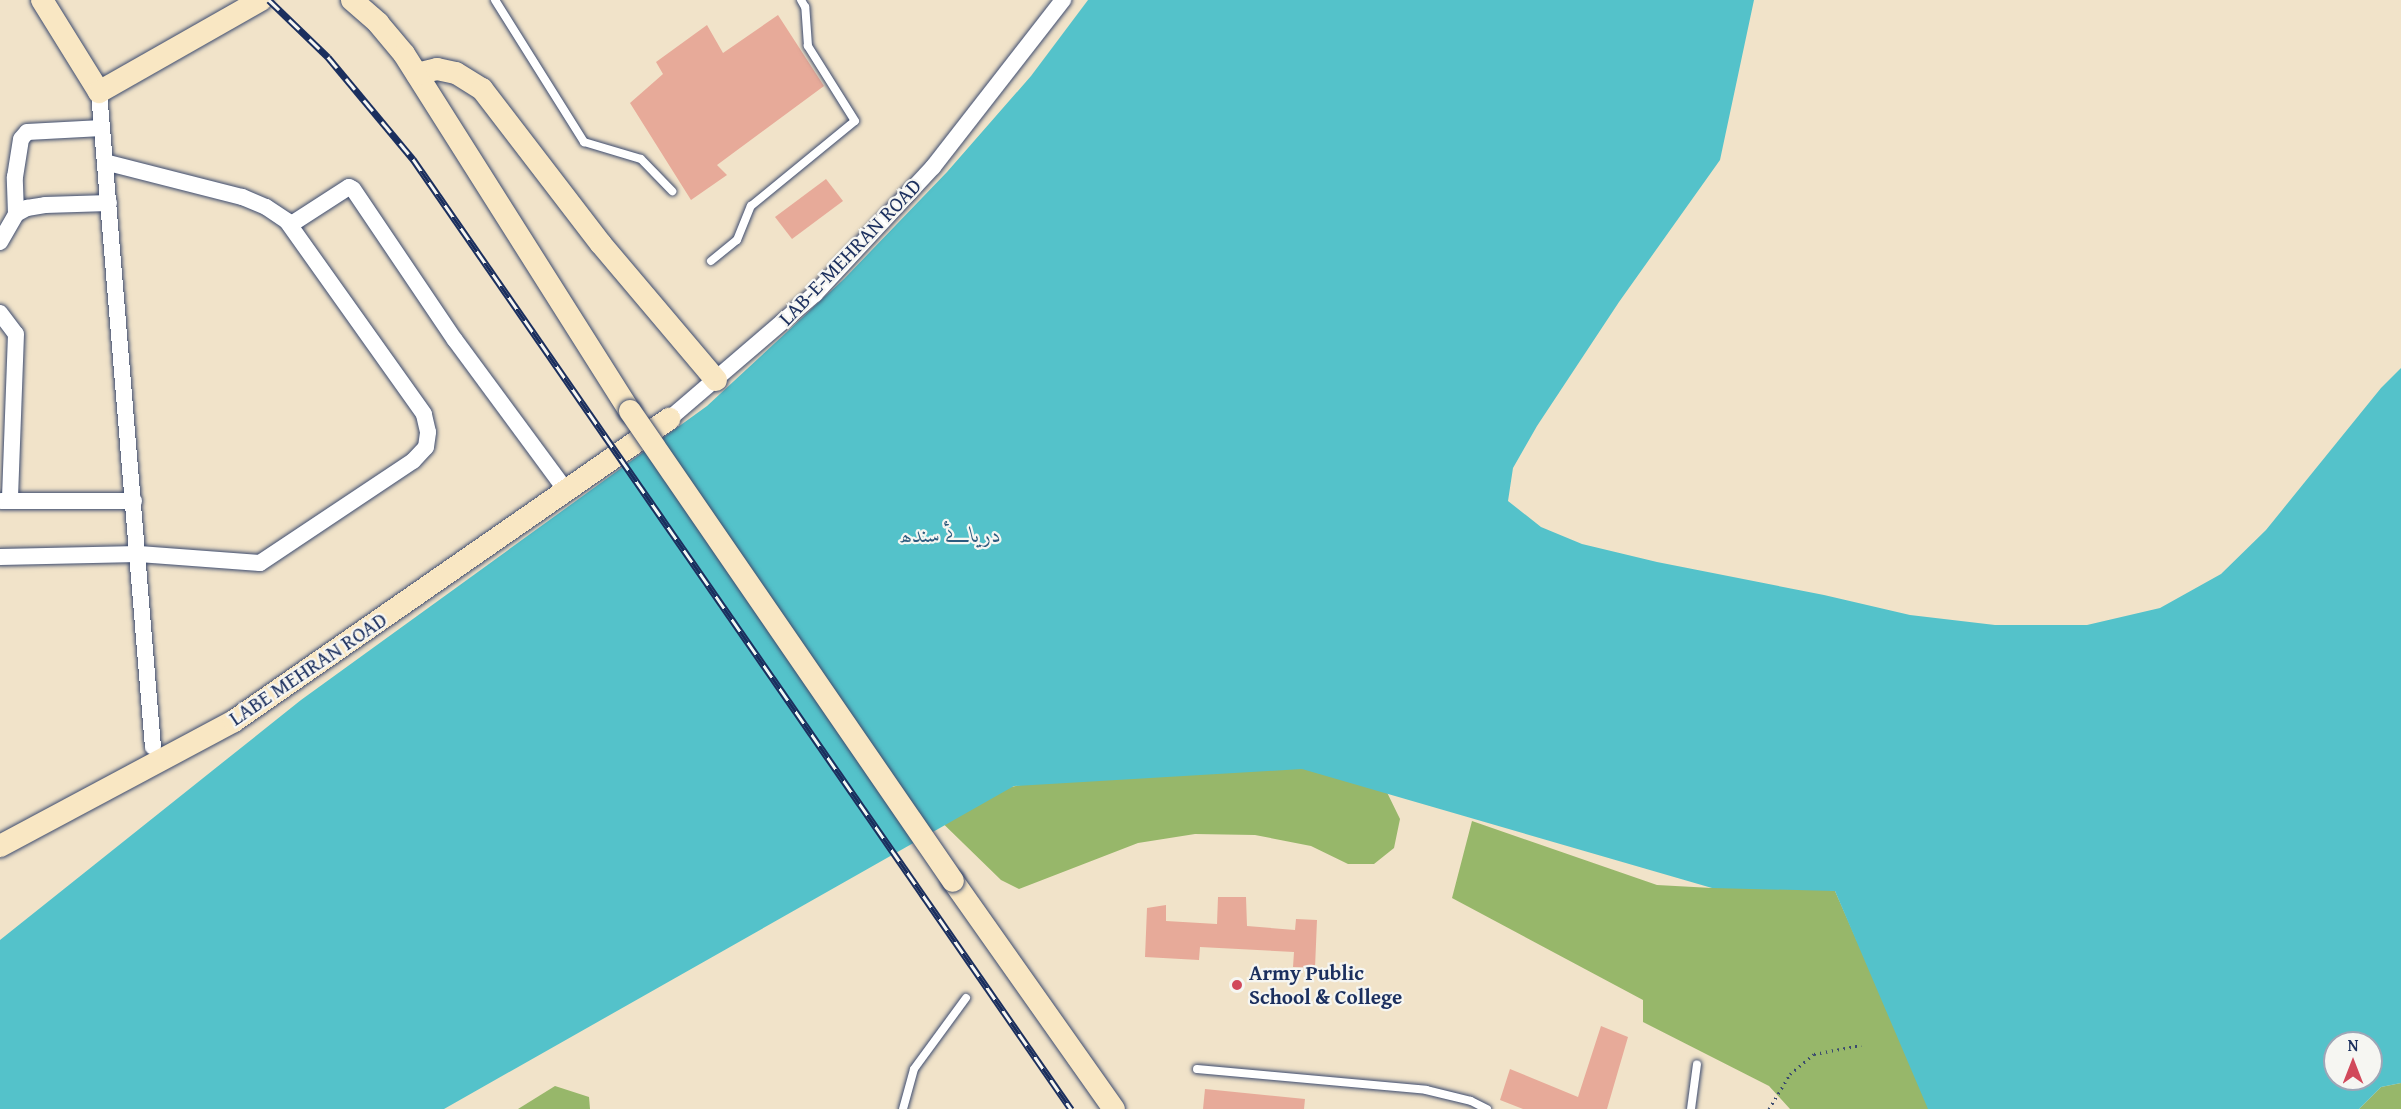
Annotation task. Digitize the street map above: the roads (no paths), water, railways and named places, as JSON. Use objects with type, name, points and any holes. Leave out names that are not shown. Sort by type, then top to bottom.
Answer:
[{"type":"main road","points":[[42,0],[99,93],[261,0]]},
{"type":"main road","points":[[352,0],[378,23],[417,74],[630,411],[953,881],[1114,1109]]},
{"type":"main road","points":[[417,74],[437,69],[456,73],[482,90],[601,244],[716,380]]},
{"type":"main road","name":"LAB-E-MEHRAN ROAD","points":[[602,468],[669,420]]},
{"type":"main road","name":"LABE MEHRAN ROAD","points":[[0,846],[234,721],[602,468]]},
{"type":"street","name":"LAB-E-MEHRAN ROAD","points":[[669,420],[815,294],[933,167],[1063,0]]},
{"type":"street","points":[[99,93],[139,554],[153,747]]},
{"type":"street","points":[[0,242],[16,214],[15,177],[21,139],[27,132],[102,128]]},
{"type":"street","points":[[0,557],[139,554],[260,563],[413,461],[426,447],[428,432],[424,414],[290,225],[266,207],[242,197],[105,162]]},
{"type":"street","points":[[290,225],[349,187],[353,189],[455,340],[567,492]]},
{"type":"street","points":[[16,214],[27,208],[45,205],[109,203]]},
{"type":"street","points":[[0,313],[16,334],[7,394],[5,501],[134,501]]},
{"type":"lane","points":[[495,0],[584,142],[641,159],[672,191]]},
{"type":"lane","points":[[711,261],[737,240],[752,206],[855,121],[808,46],[806,7],[801,0]]},
{"type":"lane","points":[[903,1109],[914,1069],[966,998]]},
{"type":"lane","points":[[1691,1109],[1697,1064]]},
{"type":"lane","points":[[1197,1069],[1426,1090],[1471,1101],[1487,1109]]},
{"type":"water","name":"دریائے سندھ","points":[[1088,0],[1754,0],[1720,160],[1619,302],[1537,426],[1513,468],[1508,501],[1541,527],[1582,544],[1910,615],[1995,625],[2087,625],[2160,608],[2221,574],[2266,530],[2381,388],[2401,368],[2401,1083],[2383,1087],[2383,1031],[2323,1031],[2323,1091],[2377,1091],[2359,1109],[1928,1109],[1835,891],[1712,888],[1302,769],[1014,786],[444,1109],[0,1109],[0,940],[301,700],[707,406],[844,279],[947,172],[1031,76]]},
{"type":"railway","points":[[269,0],[328,57],[413,159],[1071,1109]]},
{"type":"place","name":"Army Public School & College","points":[[1237,985]]}]
